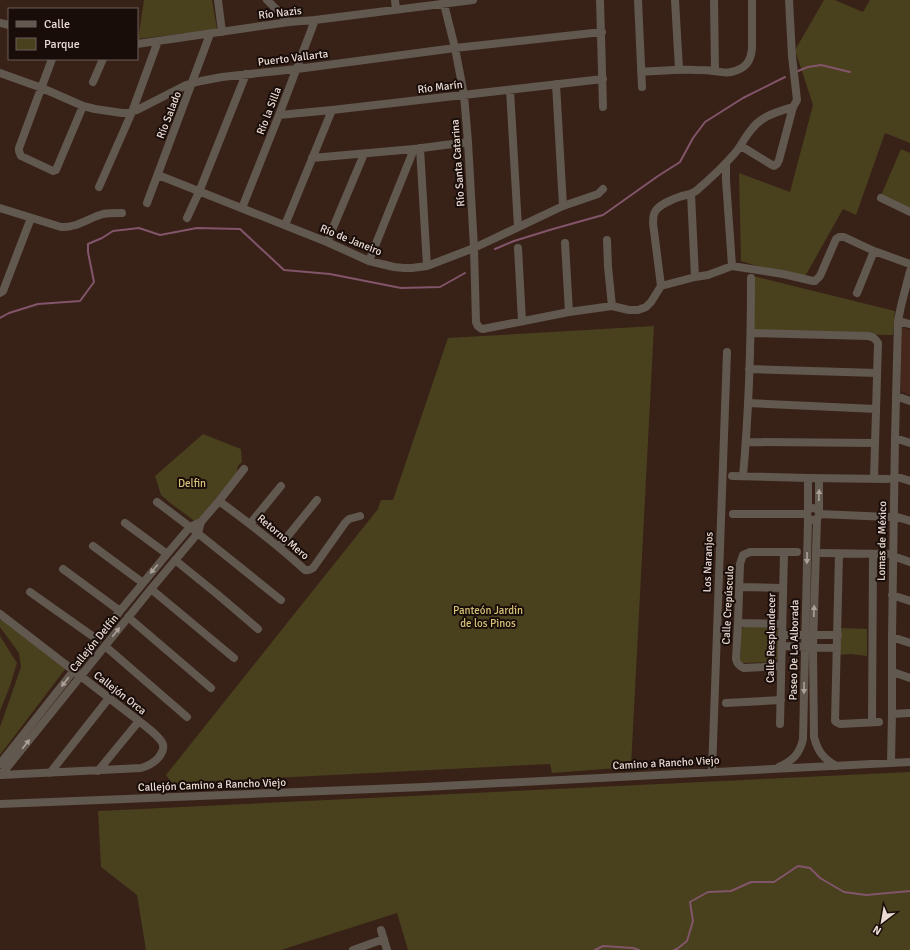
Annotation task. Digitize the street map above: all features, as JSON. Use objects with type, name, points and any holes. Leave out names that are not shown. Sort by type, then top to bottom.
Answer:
[{"type":"street","points":[[218,0],[222,32]]},
{"type":"street","points":[[267,0],[289,22]]},
{"type":"street","points":[[395,0],[396,10]]},
{"type":"street","name":"Río Nazis","points":[[138,44],[289,22],[396,10],[444,2],[473,0]]},
{"type":"street","points":[[600,0],[603,107]]},
{"type":"street","points":[[638,0],[642,87]]},
{"type":"street","points":[[675,0],[679,69]]},
{"type":"street","points":[[714,0],[715,71]]},
{"type":"street","points":[[641,72],[679,69],[724,73],[732,72],[743,67],[749,62],[752,56],[752,0]]},
{"type":"street","points":[[741,146],[774,166],[779,160],[793,107],[797,100],[792,56],[789,0]]},
{"type":"street","name":"Río Santa Catarina","points":[[444,2],[464,95],[474,248],[476,322],[478,327],[483,329],[522,321]]},
{"type":"street","name":"Río la Silla","points":[[242,208],[280,115],[315,20]]},
{"type":"street","name":"Puerto Vallarta","points":[[0,73],[42,88],[83,106],[116,113],[127,113],[192,83],[216,78],[455,48],[602,32]]},
{"type":"street","name":"Río Salado","points":[[147,203],[210,34]]},
{"type":"street","points":[[99,187],[132,112],[158,41]]},
{"type":"street","points":[[52,60],[19,148],[19,152],[22,156],[53,171],[56,170],[83,106]]},
{"type":"street","points":[[94,82],[103,60]]},
{"type":"street","points":[[187,218],[199,192],[246,74]]},
{"type":"street","name":"Río Marín","points":[[280,115],[603,79]]},
{"type":"street","points":[[556,84],[563,206]]},
{"type":"street","points":[[510,90],[518,227]]},
{"type":"street","points":[[518,248],[522,321],[612,306],[629,310],[638,310],[646,307],[652,302],[661,286],[653,223],[656,210],[669,201],[691,194],[711,178],[741,146],[751,129],[757,123],[774,113],[793,107]]},
{"type":"street","points":[[285,226],[332,110]]},
{"type":"street","points":[[312,158],[417,149],[468,142]]},
{"type":"street","points":[[369,261],[417,149]]},
{"type":"street","points":[[417,149],[427,266]]},
{"type":"street","points":[[327,242],[364,154]]},
{"type":"street","points":[[726,163],[732,266]]},
{"type":"street","name":"Río de Janeiro","points":[[158,176],[327,242],[369,261],[404,268],[427,266],[474,248],[563,206],[598,194],[603,189]]},
{"type":"street","points":[[711,178],[726,180]]},
{"type":"street","points":[[691,194],[695,277]]},
{"type":"street","points":[[881,198],[910,212]]},
{"type":"street","points":[[0,208],[61,227],[73,227],[102,214],[122,213]]},
{"type":"street","points":[[0,293],[3,290],[31,218]]},
{"type":"street","points":[[661,286],[716,273],[732,266],[783,274],[813,281],[820,276],[834,242],[838,238],[844,237],[874,251],[910,264]]},
{"type":"street","points":[[607,240],[612,306]]},
{"type":"street","points":[[565,243],[569,312]]},
{"type":"street","points":[[857,293],[874,251]]},
{"type":"street","name":"Lomas de México","points":[[891,762],[891,478],[895,438],[898,321],[910,271]]},
{"type":"street","points":[[743,476],[751,333],[751,278]]},
{"type":"street","points":[[898,321],[910,324]]},
{"type":"street","points":[[751,333],[868,336],[874,338],[878,343],[874,479]]},
{"type":"street","name":"Los Naranjos","points":[[712,772],[727,352]]},
{"type":"street","points":[[749,369],[878,373]]},
{"type":"street","points":[[896,396],[910,401]]},
{"type":"street","points":[[748,403],[876,409]]},
{"type":"street","points":[[895,438],[910,443]]},
{"type":"street","points":[[746,442],[875,443]]},
{"type":"street","name":"Callejón Delfín","points":[[0,774],[78,673],[98,640],[120,611],[190,527],[201,522],[244,469]]},
{"type":"street","points":[[732,476],[819,479],[891,478],[910,481]]},
{"type":"street","name":"Paseo De La Alborada","points":[[808,478],[805,635],[809,647],[814,737],[819,752],[829,762],[837,766]]},
{"type":"street","name":"Paseo De La Alborada","points":[[775,768],[787,763],[798,753],[802,746],[809,647],[814,635],[819,479]]},
{"type":"street","points":[[250,524],[281,486]]},
{"type":"street","points":[[279,547],[317,500]]},
{"type":"street","name":"Retorno Mero","points":[[219,501],[279,547],[305,570],[311,570],[349,519],[360,516]]},
{"type":"street","points":[[157,502],[281,600]]},
{"type":"street","points":[[807,514],[810,508],[815,508],[818,515]]},
{"type":"street","points":[[733,514],[807,514]]},
{"type":"street","points":[[807,514],[812,521],[818,515],[891,516],[910,521]]},
{"type":"street","name":"Callejón Delfín","points":[[0,764],[78,673],[105,646],[198,533],[201,522]]},
{"type":"street","points":[[125,523],[167,554]]},
{"type":"street","points":[[93,546],[143,583]]},
{"type":"street","name":"Calle Crepúsculo","points":[[781,666],[744,668],[740,667],[737,663],[740,564],[744,555],[750,552],[796,552]]},
{"type":"street","name":"Calle Resplandecer","points":[[780,724],[784,552]]},
{"type":"street","points":[[822,553],[890,555],[910,562]]},
{"type":"street","points":[[839,554],[838,648],[835,718],[838,724],[876,722],[873,555]]},
{"type":"street","points":[[175,560],[258,629]]},
{"type":"street","points":[[63,569],[120,611]]},
{"type":"street","points":[[740,587],[783,588]]},
{"type":"street","points":[[151,589],[234,658]]},
{"type":"street","points":[[30,592],[98,640]]},
{"type":"street","points":[[892,595],[910,601]]},
{"type":"street","name":"Callejón Orca","points":[[0,614],[139,721],[162,742],[163,750],[161,754],[148,766],[134,769],[98,771]]},
{"type":"street","points":[[128,617],[211,688]]},
{"type":"street","points":[[738,623],[782,624]]},
{"type":"street","points":[[782,635],[838,635]]},
{"type":"street","points":[[892,636],[910,643]]},
{"type":"street","points":[[105,646],[187,717]]},
{"type":"street","points":[[782,646],[838,648]]},
{"type":"street","points":[[892,672],[910,678]]},
{"type":"street","points":[[50,773],[109,698]]},
{"type":"street","points":[[726,703],[781,700]]},
{"type":"street","points":[[892,714],[910,713]]},
{"type":"street","points":[[0,774],[98,771],[139,721]]},
{"type":"street","points":[[804,724],[814,724]]},
{"type":"street","name":"Camino a Rancho Viejo","points":[[424,787],[910,762]]},
{"type":"street","name":"Callejón Camino a Rancho Viejo","points":[[0,804],[424,787]]},
{"type":"street","points":[[381,930],[387,950]]},
{"type":"street","points":[[353,950],[384,939]]},
{"type":"shaded area","points":[[901,327],[910,330],[910,395],[901,391]]},
{"type":"green space","points":[[144,0],[212,0],[217,29],[138,39]]},
{"type":"green space","points":[[824,0],[835,0],[863,12],[870,0],[910,0],[910,143],[885,133],[856,215],[843,209],[803,280],[741,261],[739,173],[790,192],[813,105],[795,50]]},
{"type":"green space","points":[[901,149],[910,153],[910,209],[882,197],[882,193]]},
{"type":"green space","points":[[753,276],[895,311],[893,335],[750,333]]},
{"type":"green space","name":"Panteón Jardín de los Pinos","points":[[654,326],[631,767],[552,773],[550,764],[172,783],[166,775],[378,509],[381,500],[393,500],[448,338]]},
{"type":"green space","name":"Delfin","points":[[203,434],[241,449],[242,462],[238,466],[237,472],[197,523],[161,495],[155,476]]},
{"type":"green space","points":[[5,619],[66,668],[0,755],[0,727],[21,667],[19,653],[0,627],[0,620]]},
{"type":"green space","points":[[745,627],[775,627],[778,630],[778,657],[776,661],[742,663],[740,661],[741,629]]},
{"type":"green space","points":[[840,628],[867,629],[867,656],[851,654],[840,655]]},
{"type":"green space","points":[[0,636],[17,663],[0,711]]},
{"type":"green space","points":[[910,772],[910,950],[408,950],[397,913],[281,950],[146,950],[137,895],[101,867],[98,811]]},
{"type":"waterway","points":[[798,71],[808,67],[821,65],[850,72]]},
{"type":"waterway","points":[[495,249],[514,241],[603,215],[680,162],[693,138],[705,122],[743,98],[785,77]]},
{"type":"waterway","points":[[0,318],[9,313],[38,304],[80,301],[94,282],[88,252],[88,244],[113,231],[139,228],[160,235],[197,228],[240,229],[284,270],[330,274],[401,288],[440,287],[465,273]]},
{"type":"waterway","points":[[674,950],[687,941],[693,921],[690,902],[708,892],[731,891],[751,882],[774,882],[798,866],[810,868],[820,878],[844,892],[866,895],[910,891]]},
{"type":"waterway","points":[[595,950],[603,946],[633,948],[639,950]]}]
